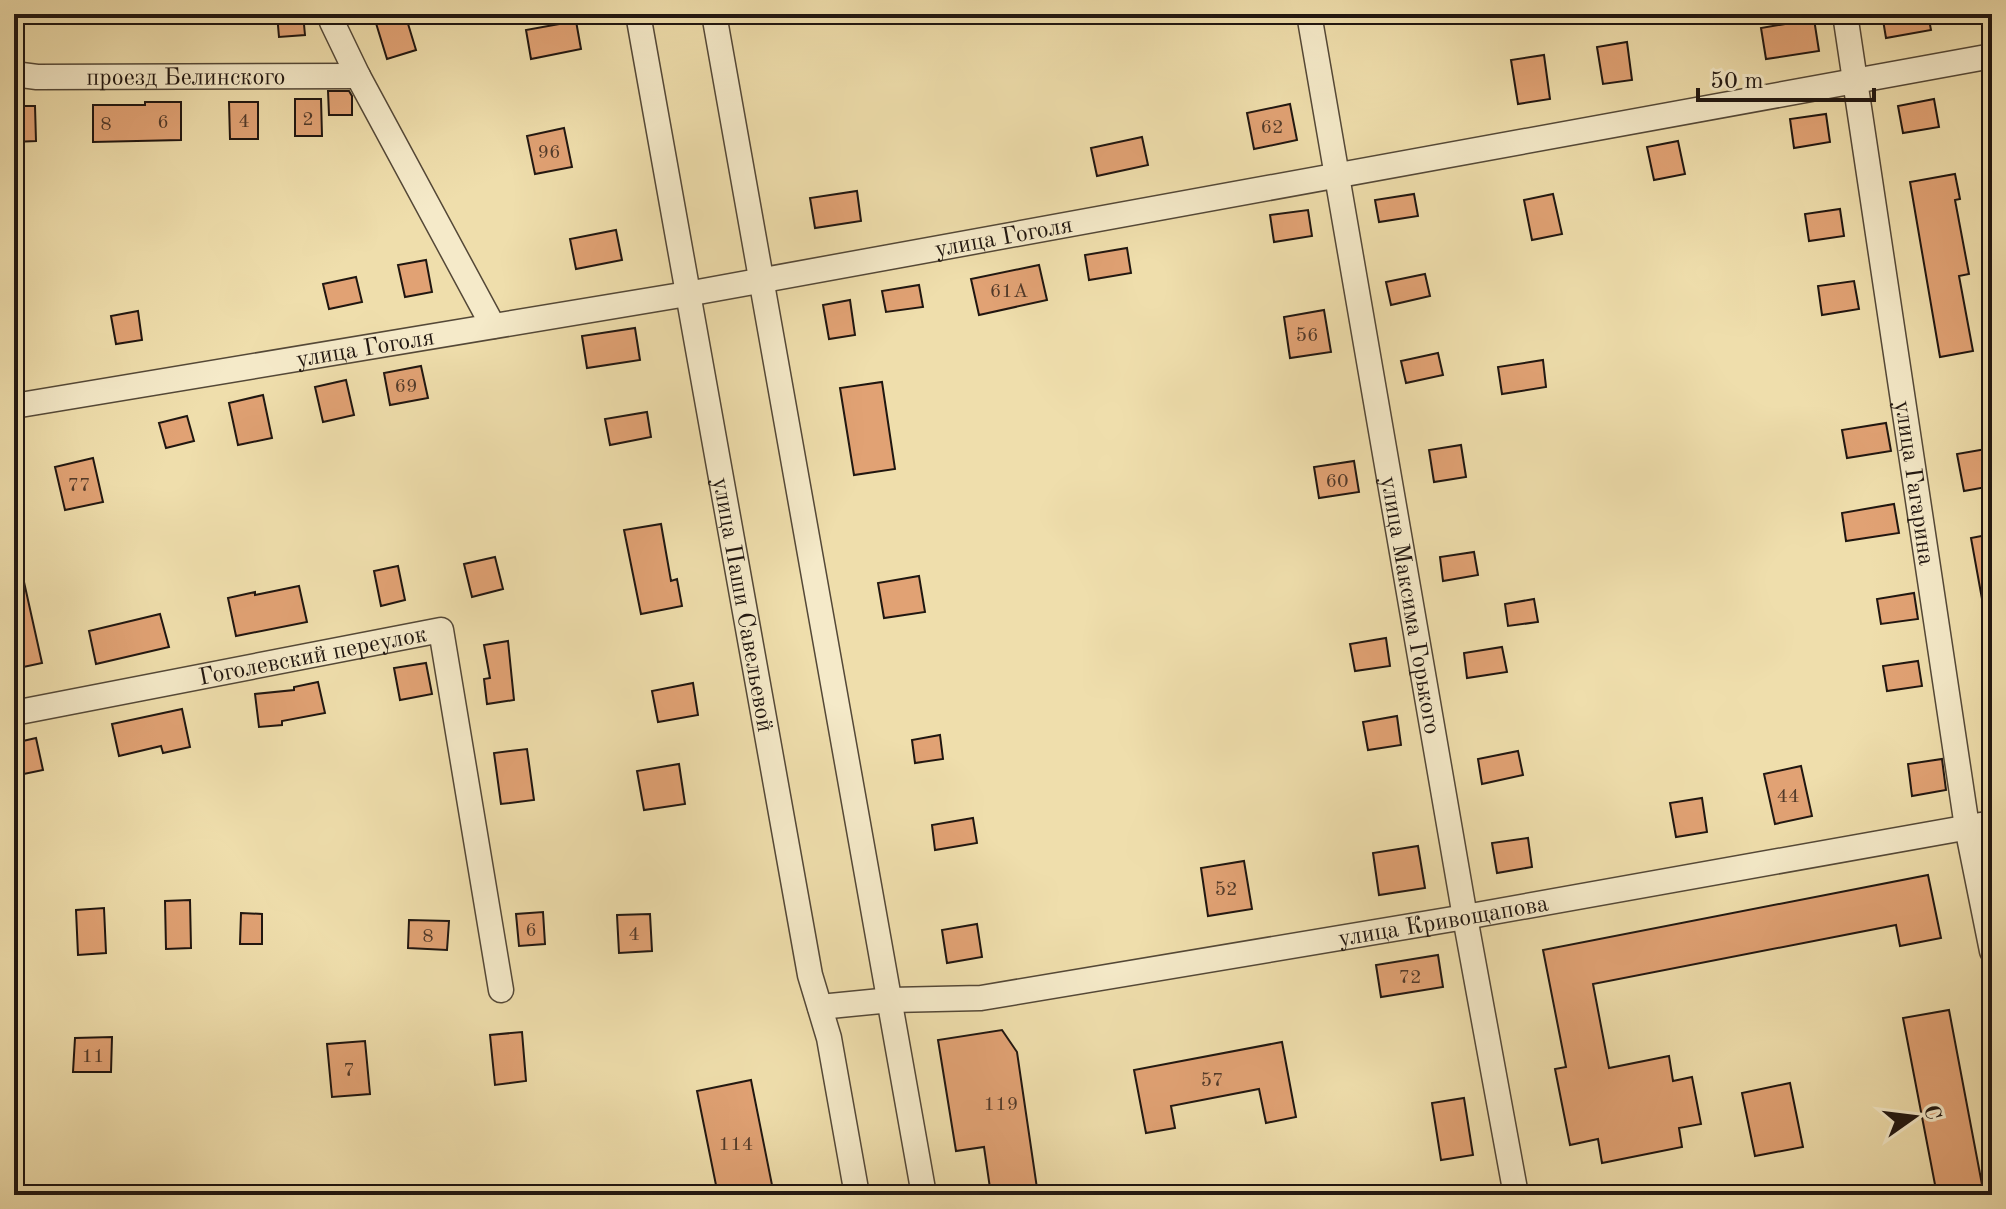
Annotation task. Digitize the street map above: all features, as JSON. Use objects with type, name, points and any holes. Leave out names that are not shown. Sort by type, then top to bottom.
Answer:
[{"type":"street","name":"улица Паши Савельевой","points":[[638,14],[810,975],[829,1038],[857,1195]]},
{"type":"street","points":[[714,14],[924,1195]]},
{"type":"street","name":"улица Максима Горького","points":[[1309,14],[1516,1195]]},
{"type":"street","name":"улица Гагарина","points":[[1845,14],[1967,827],[1992,951]]},
{"type":"street","points":[[332,22],[493,326]]},
{"type":"street","name":"улица Гоголя","points":[[14,406],[687,294],[1992,56]]},
{"type":"street","name":"проезд Белинского","points":[[14,74],[37,77],[358,76]]},
{"type":"street","name":"Гоголевский переулок","points":[[14,713],[441,630],[501,990]]},
{"type":"street","name":"улица Кривощапова","points":[[820,1007],[891,1000],[981,998],[1465,917],[1992,823]]},
{"type":"building","points":[[277,14],[303,14],[305,35],[279,37]]},
{"type":"building","points":[[405,14],[416,50],[387,59],[375,20]]},
{"type":"building","points":[[1882,14],[1928,14],[1931,30],[1886,38]]},
{"type":"building","points":[[1814,19],[1819,51],[1766,59],[1761,28]]},
{"type":"building","points":[[576,21],[581,49],[531,59],[526,30]]},
{"type":"building","points":[[1627,42],[1632,80],[1603,84],[1597,47]]},
{"type":"building","points":[[1544,55],[1550,99],[1518,104],[1511,60]]},
{"type":"building","points":[[328,91],[349,91],[352,115],[329,115]]},
{"type":"building","points":[[295,99],[321,99],[322,136],[295,136]]},
{"type":"building","points":[[1934,99],[1939,127],[1903,133],[1898,106]]},
{"type":"building","points":[[145,102],[181,102],[181,140],[93,142],[93,105],[145,105]]},
{"type":"building","points":[[229,102],[258,102],[258,139],[230,139]]},
{"type":"building","points":[[1290,104],[1297,140],[1254,149],[1247,113]]},
{"type":"building","points":[[14,106],[35,106],[36,141],[14,142]]},
{"type":"building","points":[[1826,114],[1830,142],[1794,148],[1790,119]]},
{"type":"building","points":[[564,128],[572,167],[535,174],[527,136]]},
{"type":"building","points":[[1142,137],[1148,165],[1097,176],[1091,148]]},
{"type":"building","points":[[1678,141],[1685,174],[1654,180],[1647,147]]},
{"type":"building","points":[[1955,174],[1960,199],[1955,200],[1969,274],[1959,276],[1973,351],[1940,357],[1910,182]]},
{"type":"building","points":[[857,191],[861,221],[815,228],[810,198]]},
{"type":"building","points":[[1414,194],[1418,216],[1379,222],[1375,200]]},
{"type":"building","points":[[1553,194],[1562,234],[1532,240],[1524,200]]},
{"type":"building","points":[[1840,209],[1844,236],[1809,241],[1805,214]]},
{"type":"building","points":[[1308,210],[1312,236],[1274,242],[1270,215]]},
{"type":"building","points":[[616,230],[622,260],[576,269],[570,239]]},
{"type":"building","points":[[1127,248],[1131,273],[1089,280],[1085,255]]},
{"type":"building","points":[[426,260],[432,292],[405,297],[398,265]]},
{"type":"building","points":[[1039,265],[1047,300],[979,315],[971,279]]},
{"type":"building","points":[[1425,274],[1430,296],[1391,305],[1386,282]]},
{"type":"building","points":[[356,277],[362,302],[329,309],[323,284]]},
{"type":"building","points":[[1854,281],[1859,309],[1822,315],[1818,286]]},
{"type":"building","points":[[919,285],[923,307],[886,312],[882,291]]},
{"type":"building","points":[[850,300],[855,335],[829,339],[823,305]]},
{"type":"building","points":[[1324,310],[1331,352],[1290,358],[1284,317]]},
{"type":"building","points":[[138,311],[142,340],[116,344],[111,316]]},
{"type":"building","points":[[635,328],[640,360],[587,368],[582,336]]},
{"type":"building","points":[[1438,353],[1443,375],[1406,383],[1401,361]]},
{"type":"building","points":[[1543,360],[1546,387],[1502,394],[1498,367]]},
{"type":"building","points":[[421,366],[428,398],[390,405],[384,373]]},
{"type":"building","points":[[346,380],[354,415],[323,422],[315,387]]},
{"type":"building","points":[[882,382],[895,469],[854,475],[840,388]]},
{"type":"building","points":[[263,395],[272,438],[238,445],[229,403]]},
{"type":"building","points":[[647,412],[651,437],[610,445],[605,419]]},
{"type":"building","points":[[187,416],[194,441],[166,448],[159,423]]},
{"type":"building","points":[[1886,423],[1891,451],[1847,458],[1842,430]]},
{"type":"building","points":[[1461,445],[1466,477],[1434,482],[1429,450]]},
{"type":"building","points":[[1992,448],[1992,486],[1964,491],[1957,454]]},
{"type":"building","points":[[93,458],[103,502],[65,510],[55,467]]},
{"type":"building","points":[[1354,461],[1359,492],[1319,498],[1314,467]]},
{"type":"building","points":[[1894,504],[1899,533],[1846,541],[1842,513]]},
{"type":"building","points":[[661,524],[671,581],[677,579],[682,606],[641,614],[624,530]]},
{"type":"building","points":[[1992,534],[1992,598],[1982,599],[1971,538]]},
{"type":"building","points":[[1474,552],[1478,575],[1443,581],[1440,557]]},
{"type":"building","points":[[495,557],[503,589],[472,597],[464,564]]},
{"type":"building","points":[[398,566],[405,600],[381,606],[374,571]]},
{"type":"building","points":[[22,573],[42,663],[14,669],[14,574]]},
{"type":"building","points":[[919,576],[925,612],[884,618],[878,583]]},
{"type":"building","points":[[299,586],[307,622],[236,636],[228,598]]},
{"type":"building","points":[[1914,593],[1918,619],[1881,624],[1877,599]]},
{"type":"building","points":[[1534,599],[1538,622],[1508,626],[1505,604]]},
{"type":"building","points":[[160,614],[169,647],[96,664],[89,631]]},
{"type":"building","points":[[1386,638],[1390,666],[1355,671],[1350,644]]},
{"type":"building","points":[[508,641],[514,700],[487,704],[484,679],[490,678],[484,645]]},
{"type":"building","points":[[1502,647],[1507,672],[1467,678],[1464,653]]},
{"type":"building","points":[[1918,661],[1922,686],[1887,691],[1883,666]]},
{"type":"building","points":[[426,663],[432,694],[400,700],[394,668]]},
{"type":"building","points":[[318,682],[325,713],[282,721],[282,725],[259,727],[255,694],[294,690],[294,687]]},
{"type":"building","points":[[693,683],[698,715],[658,722],[652,691]]},
{"type":"building","points":[[182,709],[190,747],[163,753],[161,746],[119,756],[112,724]]},
{"type":"building","points":[[1397,716],[1401,745],[1368,750],[1363,722]]},
{"type":"building","points":[[940,735],[943,759],[915,763],[912,740]]},
{"type":"building","points":[[36,738],[43,770],[14,776],[14,743]]},
{"type":"building","points":[[527,749],[534,800],[501,804],[494,753]]},
{"type":"building","points":[[1518,751],[1523,775],[1482,784],[1478,759]]},
{"type":"building","points":[[1942,759],[1946,790],[1912,796],[1908,764]]},
{"type":"building","points":[[679,764],[685,804],[644,810],[637,771]]},
{"type":"building","points":[[1801,766],[1812,816],[1775,824],[1764,774]]},
{"type":"building","points":[[1702,798],[1707,832],[1676,837],[1670,803]]},
{"type":"building","points":[[973,818],[977,843],[935,850],[932,825]]},
{"type":"building","points":[[1528,838],[1532,867],[1497,873],[1492,843]]},
{"type":"building","points":[[1418,846],[1425,888],[1379,895],[1373,853]]},
{"type":"building","points":[[1244,861],[1252,909],[1208,916],[1201,868]]},
{"type":"building","points":[[1928,875],[1941,938],[1900,946],[1896,925],[1593,984],[1609,1068],[1669,1056],[1673,1081],[1692,1077],[1701,1124],[1679,1128],[1682,1147],[1602,1163],[1598,1139],[1570,1145],[1555,1069],[1566,1067],[1543,950]]},
{"type":"building","points":[[190,900],[191,948],[166,949],[165,901]]},
{"type":"building","points":[[104,908],[106,953],[78,955],[76,910]]},
{"type":"building","points":[[543,912],[545,944],[519,946],[516,914]]},
{"type":"building","points":[[241,913],[262,914],[262,944],[240,944]]},
{"type":"building","points":[[650,914],[652,951],[619,953],[617,915]]},
{"type":"building","points":[[409,920],[449,921],[447,950],[408,948]]},
{"type":"building","points":[[977,924],[982,957],[947,963],[942,930]]},
{"type":"building","points":[[1438,955],[1443,987],[1381,997],[1376,965]]},
{"type":"building","points":[[1949,1010],[1984,1195],[1937,1195],[1903,1018]]},
{"type":"building","points":[[1002,1030],[1017,1052],[1038,1195],[991,1195],[984,1147],[956,1151],[938,1040]]},
{"type":"building","points":[[522,1032],[526,1081],[495,1085],[490,1035]]},
{"type":"building","points":[[112,1037],[111,1072],[73,1072],[75,1038]]},
{"type":"building","points":[[365,1041],[370,1094],[332,1097],[327,1044]]},
{"type":"building","points":[[1282,1042],[1296,1117],[1266,1123],[1259,1089],[1171,1106],[1175,1128],[1146,1133],[1134,1070]]},
{"type":"building","points":[[751,1080],[774,1195],[718,1195],[697,1091]]},
{"type":"building","points":[[1790,1083],[1803,1147],[1755,1156],[1742,1093]]},
{"type":"building","points":[[1464,1098],[1473,1155],[1441,1160],[1432,1103]]}]
